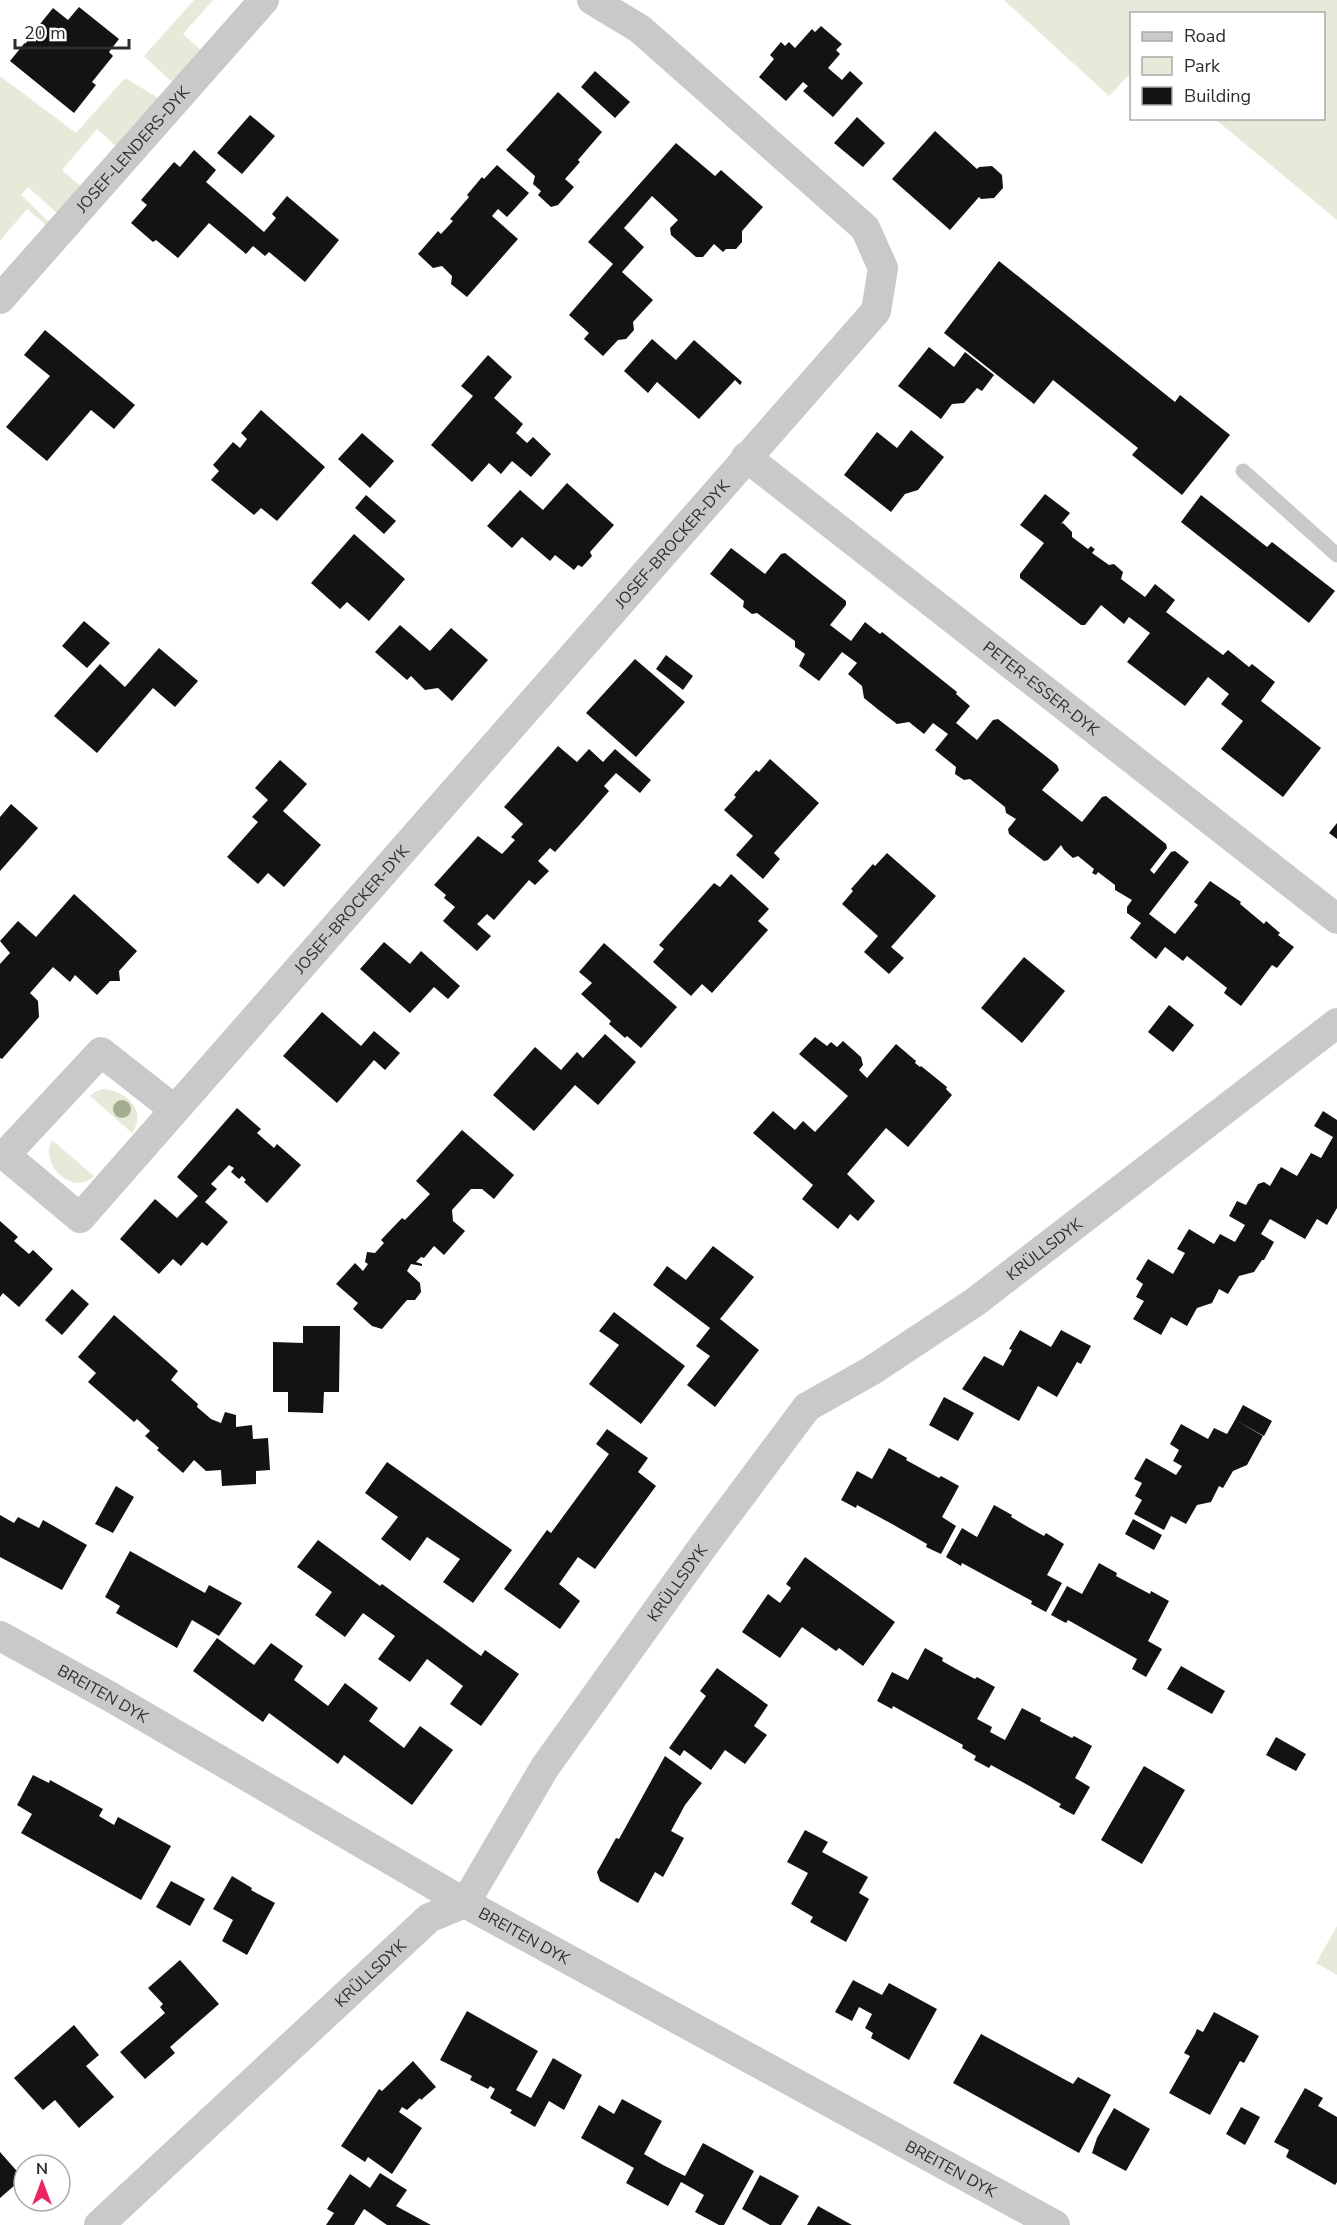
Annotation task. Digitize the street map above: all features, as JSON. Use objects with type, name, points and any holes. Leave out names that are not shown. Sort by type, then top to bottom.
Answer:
[{"type":"street","name":"JOSEF-LENDERS-DYK","points":[[0,299],[264,0]]},
{"type":"street","name":"JOSEF-BROCKER-DYK","points":[[175,1110],[101,1052],[5,1155],[80,1218],[175,1110],[746,457],[876,311],[883,268],[865,228],[640,29],[592,0]]},
{"type":"street","name":"PETER-ESSER-DYK","points":[[746,457],[1337,919]]},
{"type":"street","name":"KRÜLLSDYK","points":[[99,2225],[429,1918],[465,1903],[545,1767],[807,1407],[871,1371],[975,1302],[1337,1023]]},
{"type":"street","name":"BREITEN DYK","points":[[0,1636],[120,1702],[465,1903],[1055,2225]]},
{"type":"lane","points":[[1243,471],[1337,555]]},
{"type":"green space","points":[[194,0],[213,0],[183,34],[204,53],[174,84],[144,56]]},
{"type":"green space","points":[[1004,0],[1337,0],[1337,220],[1216,120],[1325,120],[1325,12],[1130,12],[1130,74],[1109,96]]},
{"type":"green space","points":[[0,76],[76,133],[125,78],[160,99],[118,148],[97,129],[62,170],[83,188],[59,215],[28,187],[21,195],[51,224],[48,227],[27,209],[0,241]]},
{"type":"green space","points":[[103,1089],[126,1097],[136,1109],[136,1125],[132,1133],[90,1096]]},
{"type":"green space","points":[[52,1140],[94,1176],[76,1183],[60,1175],[50,1159],[49,1149]]},
{"type":"green space","points":[[1337,1926],[1337,1975],[1316,1963]]},
{"type":"building","points":[[79,7],[119,39],[109,52],[113,56],[92,82],[96,85],[74,113],[10,61],[53,8],[68,20]]},
{"type":"building","points":[[821,26],[842,44],[836,50],[840,54],[828,68],[842,80],[850,71],[863,83],[833,117],[803,91],[808,86],[803,82],[786,101],[759,77],[774,59],[770,55],[781,42],[785,46],[789,42],[795,48],[812,29],[815,32]]},
{"type":"building","points":[[595,71],[630,102],[615,118],[581,87]]},
{"type":"building","points":[[558,92],[602,132],[565,179],[574,187],[558,205],[551,207],[538,195],[541,191],[533,184],[535,176],[506,150]]},
{"type":"building","points":[[250,115],[275,136],[242,174],[217,153]]},
{"type":"building","points":[[857,117],[885,143],[863,167],[834,143]]},
{"type":"building","points":[[935,131],[977,169],[992,166],[1002,175],[1003,188],[994,198],[981,199],[979,197],[950,230],[892,179]]},
{"type":"building","points":[[676,143],[715,176],[721,170],[763,207],[742,231],[742,242],[736,249],[726,249],[723,252],[714,244],[703,257],[696,257],[671,235],[670,228],[678,220],[652,196],[624,228],[644,247],[622,272],[653,300],[633,322],[634,330],[626,339],[618,340],[603,356],[584,339],[589,333],[569,315],[613,264],[588,242]]},
{"type":"building","points":[[194,150],[216,170],[206,182],[264,232],[276,218],[272,214],[287,196],[339,240],[305,282],[269,252],[265,256],[253,246],[246,254],[209,223],[178,258],[156,240],[153,242],[131,223],[147,205],[141,200],[174,162],[180,167]]},
{"type":"building","points":[[497,165],[529,193],[507,217],[498,209],[492,216],[518,239],[467,297],[451,284],[452,276],[442,266],[433,268],[418,254],[438,231],[441,234],[453,221],[450,219],[469,197],[467,195],[482,177],[484,179]]},
{"type":"building","points":[[999,261],[1175,402],[1180,395],[1230,435],[1182,495],[1132,455],[1138,448],[1053,380],[1034,404],[944,333]]},
{"type":"building","points":[[45,330],[135,405],[114,429],[91,410],[47,461],[6,427],[50,376],[24,355]]},
{"type":"building","points":[[652,339],[676,360],[694,340],[742,382],[740,385],[735,380],[699,419],[657,382],[648,393],[624,371]]},
{"type":"building","points":[[929,347],[954,367],[965,352],[994,375],[982,391],[977,388],[964,403],[952,404],[941,419],[898,386]]},
{"type":"building","points":[[488,355],[512,377],[494,398],[523,424],[516,433],[527,443],[533,437],[551,454],[531,477],[512,461],[501,474],[489,463],[472,482],[431,445],[473,396],[461,386]]},
{"type":"building","points":[[261,410],[325,467],[277,521],[261,508],[254,515],[211,480],[219,471],[213,465],[233,442],[240,448],[247,439],[241,433]]},
{"type":"building","points":[[911,430],[944,457],[918,490],[905,494],[891,512],[844,475],[877,432],[897,448]]},
{"type":"building","points":[[362,433],[394,461],[370,488],[338,459]]},
{"type":"building","points":[[567,483],[614,525],[590,552],[592,556],[582,567],[578,565],[574,570],[555,555],[550,561],[522,537],[512,548],[487,526],[520,490],[543,510]]},
{"type":"building","points":[[1045,494],[1070,513],[1061,524],[1063,523],[1072,532],[1072,537],[1088,549],[1091,546],[1095,549],[1092,553],[1109,565],[1114,564],[1123,572],[1121,579],[1145,597],[1155,584],[1175,600],[1166,612],[1223,655],[1228,650],[1249,667],[1252,664],[1275,682],[1261,701],[1321,748],[1283,797],[1221,749],[1243,721],[1221,704],[1229,694],[1208,677],[1185,706],[1127,662],[1150,633],[1129,617],[1124,624],[1101,605],[1085,625],[1081,625],[1020,578],[1020,574],[1044,543],[1020,525]]},
{"type":"building","points":[[366,495],[396,521],[384,534],[355,508]]},
{"type":"building","points":[[1201,495],[1267,547],[1272,542],[1335,591],[1309,623],[1181,522]]},
{"type":"building","points":[[354,534],[405,579],[369,621],[347,602],[340,609],[311,583]]},
{"type":"building","points":[[731,548],[765,574],[781,554],[785,553],[846,601],[846,605],[830,625],[851,641],[865,622],[880,634],[882,632],[957,692],[956,694],[970,706],[956,723],[977,740],[993,720],[998,719],[1057,765],[1059,770],[1042,790],[1082,822],[1102,797],[1106,796],[1166,844],[1167,848],[1150,870],[1154,874],[1171,852],[1175,851],[1189,862],[1149,914],[1175,934],[1198,905],[1194,902],[1210,881],[1241,902],[1240,904],[1264,924],[1266,921],[1280,933],[1278,935],[1294,947],[1277,968],[1272,965],[1241,1006],[1224,993],[1227,988],[1187,956],[1183,961],[1165,947],[1156,959],[1130,938],[1141,923],[1127,913],[1127,907],[1132,900],[1115,890],[1115,885],[1098,872],[1096,875],[1092,873],[1094,869],[1078,856],[1073,858],[1061,845],[1048,860],[1044,861],[1009,834],[1008,829],[1016,819],[1006,813],[1005,807],[970,779],[964,780],[955,774],[956,767],[935,750],[948,734],[933,723],[924,734],[909,722],[897,724],[880,711],[864,698],[862,686],[848,674],[857,663],[842,652],[819,681],[799,666],[805,654],[795,647],[795,641],[757,613],[752,614],[743,607],[744,601],[710,574]]},
{"type":"building","points":[[84,621],[110,643],[87,668],[62,646]]},
{"type":"building","points":[[400,625],[430,651],[451,628],[488,660],[452,701],[438,688],[425,690],[411,676],[407,680],[375,652]]},
{"type":"building","points":[[159,648],[198,681],[175,707],[153,688],[97,753],[54,716],[100,664],[125,687]]},
{"type":"building","points":[[666,655],[693,676],[683,690],[656,669]]},
{"type":"building","points":[[635,659],[685,702],[636,757],[586,713]]},
{"type":"building","points":[[558,746],[577,762],[589,749],[603,762],[615,749],[651,780],[640,793],[616,773],[604,786],[609,791],[582,822],[555,852],[550,848],[538,861],[549,871],[535,885],[529,880],[494,920],[487,914],[477,924],[491,936],[477,951],[443,921],[455,907],[434,885],[478,836],[502,854],[515,840],[511,837],[523,824],[504,807]]},
{"type":"building","points":[[770,759],[819,803],[774,853],[780,859],[763,879],[736,855],[753,836],[724,810],[756,770],[759,772]]},
{"type":"building","points":[[280,760],[307,784],[283,811],[321,845],[284,887],[268,873],[258,884],[227,857],[258,822],[252,817],[268,800],[255,788]]},
{"type":"building","points":[[11,804],[38,828],[0,871],[0,817]]},
{"type":"building","points":[[1337,823],[1337,839],[1329,833]]},
{"type":"building","points":[[887,853],[936,896],[891,947],[904,958],[889,974],[864,952],[878,936],[842,904],[853,891],[851,889],[873,864],[875,866]]},
{"type":"building","points":[[731,874],[769,909],[758,921],[768,930],[712,993],[702,984],[691,996],[653,962],[664,949],[659,945],[714,883],[720,887]]},
{"type":"building","points":[[74,894],[137,951],[119,971],[120,981],[110,981],[97,995],[75,975],[70,982],[53,967],[30,993],[38,1001],[39,1017],[2,1059],[0,1058],[0,964],[10,953],[0,941],[18,921],[36,937]]},
{"type":"building","points":[[384,942],[410,964],[421,951],[460,986],[448,999],[434,987],[410,1013],[360,969]]},
{"type":"building","points":[[604,943],[677,1007],[641,1048],[609,1024],[611,1021],[581,994],[592,983],[579,972]]},
{"type":"building","points":[[1024,957],[1065,991],[1022,1043],[981,1008]]},
{"type":"building","points":[[1169,1005],[1194,1025],[1173,1052],[1148,1032]]},
{"type":"building","points":[[322,1012],[361,1046],[374,1031],[400,1053],[385,1070],[374,1060],[337,1103],[283,1056]]},
{"type":"building","points":[[605,1034],[636,1062],[598,1105],[575,1085],[534,1131],[493,1095],[535,1047],[561,1070],[577,1052],[583,1058]]},
{"type":"building","points":[[815,1037],[827,1046],[831,1042],[837,1047],[843,1041],[861,1057],[863,1065],[859,1070],[867,1078],[896,1044],[916,1061],[915,1063],[947,1087],[946,1089],[952,1095],[908,1147],[886,1128],[847,1174],[875,1201],[858,1221],[850,1214],[838,1229],[802,1199],[813,1185],[753,1133],[773,1111],[795,1130],[803,1121],[815,1132],[848,1096],[799,1054]]},
{"type":"building","points":[[237,1108],[261,1129],[257,1133],[274,1148],[277,1144],[301,1165],[267,1203],[244,1182],[246,1180],[242,1176],[239,1179],[231,1172],[234,1168],[229,1165],[211,1184],[217,1189],[205,1202],[228,1222],[207,1246],[202,1242],[181,1266],[173,1259],[159,1274],[120,1239],[155,1199],[177,1218],[198,1196],[177,1177]]},
{"type":"building","points":[[1323,1111],[1337,1120],[1337,1208],[1327,1225],[1317,1219],[1305,1239],[1270,1219],[1261,1234],[1274,1242],[1264,1260],[1254,1272],[1239,1276],[1228,1294],[1219,1289],[1212,1303],[1197,1308],[1187,1326],[1171,1317],[1161,1335],[1133,1319],[1144,1301],[1136,1297],[1143,1284],[1136,1279],[1148,1259],[1173,1274],[1185,1253],[1177,1249],[1189,1229],[1214,1244],[1220,1234],[1235,1242],[1245,1225],[1229,1216],[1237,1201],[1246,1205],[1258,1184],[1264,1182],[1270,1186],[1281,1167],[1297,1176],[1311,1153],[1321,1158],[1333,1137],[1314,1126]]},
{"type":"building","points":[[462,1130],[514,1175],[494,1199],[482,1189],[471,1189],[452,1210],[453,1221],[465,1231],[444,1255],[434,1246],[424,1258],[421,1257],[416,1262],[422,1266],[411,1264],[407,1271],[420,1283],[421,1292],[415,1300],[407,1300],[382,1329],[372,1326],[353,1309],[358,1303],[336,1284],[355,1263],[363,1271],[368,1264],[365,1262],[367,1252],[375,1253],[384,1243],[381,1240],[402,1218],[405,1220],[430,1194],[416,1181]]},
{"type":"building","points":[[0,1221],[18,1237],[14,1241],[29,1254],[33,1250],[53,1269],[19,1307],[3,1293],[0,1297]]},
{"type":"building","points":[[713,1246],[754,1277],[720,1319],[759,1350],[715,1407],[687,1385],[710,1356],[696,1346],[710,1328],[653,1285],[667,1266],[686,1280]]},
{"type":"building","points":[[72,1289],[89,1304],[62,1335],[45,1320]]},
{"type":"building","points":[[614,1312],[685,1366],[641,1424],[589,1384],[619,1345],[599,1331]]},
{"type":"building","points":[[114,1315],[178,1371],[171,1380],[211,1419],[221,1423],[225,1412],[236,1415],[236,1427],[252,1425],[253,1439],[268,1438],[270,1470],[256,1471],[256,1484],[222,1486],[221,1470],[206,1471],[194,1460],[183,1473],[145,1436],[150,1431],[137,1419],[134,1422],[88,1382],[96,1373],[78,1357]]},
{"type":"building","points":[[303,1326],[340,1326],[339,1392],[324,1392],[323,1413],[288,1412],[288,1392],[273,1392],[273,1342],[303,1343]]},
{"type":"building","points":[[1020,1330],[1051,1347],[1061,1330],[1091,1346],[1081,1364],[1077,1362],[1057,1397],[1038,1386],[1019,1421],[962,1389],[984,1356],[1003,1366],[1012,1350],[1009,1349]]},
{"type":"building","points":[[944,1397],[974,1413],[958,1441],[929,1425]]},
{"type":"building","points":[[1243,1405],[1272,1421],[1264,1436],[1235,1420]]},
{"type":"building","points":[[1235,1420],[1263,1436],[1247,1465],[1233,1471],[1223,1488],[1219,1486],[1211,1502],[1197,1505],[1186,1524],[1171,1516],[1164,1530],[1134,1514],[1142,1500],[1135,1496],[1142,1483],[1134,1479],[1146,1458],[1176,1475],[1182,1466],[1173,1461],[1179,1450],[1170,1444],[1181,1424],[1208,1439],[1214,1428],[1227,1434]]},
{"type":"building","points":[[607,1429],[648,1458],[638,1472],[656,1486],[595,1569],[578,1557],[559,1584],[580,1601],[560,1629],[504,1589],[547,1530],[551,1533],[609,1454],[596,1444]]},
{"type":"building","points":[[889,1448],[939,1478],[941,1476],[959,1486],[942,1517],[956,1526],[941,1554],[857,1505],[856,1508],[841,1500],[857,1471],[872,1479]]},
{"type":"building","points":[[387,1462],[512,1550],[473,1603],[443,1582],[460,1559],[427,1537],[410,1561],[381,1539],[398,1517],[365,1493]]},
{"type":"building","points":[[116,1486],[134,1497],[113,1533],[95,1524]]},
{"type":"building","points":[[994,1505],[1044,1536],[1046,1533],[1064,1544],[1047,1575],[1062,1583],[1046,1612],[1031,1604],[1032,1601],[962,1563],[961,1566],[946,1557],[962,1528],[977,1537]]},
{"type":"building","points":[[0,1515],[14,1523],[18,1517],[39,1528],[43,1520],[87,1545],[62,1590],[0,1557]]},
{"type":"building","points":[[1133,1519],[1162,1535],[1154,1550],[1125,1534]]},
{"type":"building","points":[[318,1540],[481,1656],[485,1650],[519,1674],[481,1726],[450,1704],[463,1686],[427,1659],[410,1682],[378,1659],[395,1636],[363,1613],[345,1637],[315,1615],[332,1592],[297,1567]]},
{"type":"building","points":[[130,1551],[205,1593],[209,1585],[242,1603],[219,1636],[192,1620],[177,1648],[116,1613],[120,1606],[105,1597]]},
{"type":"building","points":[[805,1557],[895,1622],[863,1666],[839,1648],[836,1651],[802,1627],[780,1658],[742,1632],[768,1594],[780,1603],[791,1588],[786,1584]]},
{"type":"building","points":[[1099,1563],[1117,1573],[1116,1576],[1169,1601],[1148,1641],[1162,1649],[1146,1677],[1132,1669],[1137,1659],[1068,1620],[1066,1623],[1051,1615],[1067,1586],[1082,1594]]},
{"type":"building","points":[[217,1638],[254,1665],[271,1643],[303,1666],[294,1680],[328,1706],[345,1683],[378,1708],[369,1721],[404,1748],[420,1726],[453,1750],[412,1805],[344,1755],[338,1764],[269,1713],[263,1722],[193,1671]]},
{"type":"building","points":[[925,1648],[958,1670],[995,1687],[977,1719],[992,1727],[990,1732],[1005,1740],[1022,1708],[1041,1718],[1040,1721],[1092,1746],[1075,1778],[1090,1787],[1074,1815],[1059,1807],[1061,1804],[1026,1784],[991,1765],[989,1768],[974,1760],[976,1756],[962,1748],[963,1745],[893,1706],[892,1709],[877,1701],[892,1672],[908,1680]]},
{"type":"building","points":[[1181,1666],[1225,1691],[1212,1714],[1167,1689]]},
{"type":"building","points":[[717,1668],[768,1705],[754,1726],[767,1735],[745,1764],[725,1750],[711,1770],[684,1750],[680,1756],[669,1748],[706,1696],[700,1691]]},
{"type":"building","points":[[1276,1737],[1306,1754],[1296,1771],[1266,1755]]},
{"type":"building","points":[[665,1756],[702,1783],[685,1805],[671,1831],[684,1838],[663,1877],[655,1872],[638,1903],[600,1881],[597,1872],[616,1838],[619,1839]]},
{"type":"building","points":[[1144,1766],[1185,1790],[1142,1864],[1101,1840]]},
{"type":"building","points":[[33,1775],[49,1783],[50,1780],[103,1809],[99,1816],[114,1825],[118,1817],[171,1846],[141,1900],[21,1833],[32,1814],[17,1805]]},
{"type":"building","points":[[805,1830],[828,1842],[822,1852],[868,1877],[859,1893],[869,1899],[846,1942],[810,1922],[813,1917],[791,1904],[808,1873],[787,1862]]},
{"type":"building","points":[[232,1876],[275,1903],[247,1955],[222,1941],[233,1920],[213,1909]]},
{"type":"building","points":[[171,1881],[205,1899],[190,1926],[156,1907]]},
{"type":"building","points":[[180,1960],[219,2004],[170,2047],[175,2053],[145,2079],[120,2052],[165,2013],[160,2007],[163,2004],[148,1988]]},
{"type":"building","points":[[853,1980],[882,1995],[889,1983],[937,2009],[909,2060],[871,2038],[873,2033],[865,2028],[872,2014],[859,2007],[852,2021],[835,2012]]},
{"type":"building","points":[[467,2011],[538,2051],[516,2090],[531,2098],[553,2058],[582,2075],[564,2110],[549,2101],[535,2127],[510,2113],[512,2110],[490,2098],[495,2089],[490,2086],[488,2089],[470,2080],[472,2076],[440,2060]]},
{"type":"building","points":[[1214,2012],[1259,2036],[1244,2063],[1240,2061],[1210,2115],[1169,2093],[1190,2056],[1184,2053],[1197,2029],[1203,2032]]},
{"type":"building","points":[[74,2025],[99,2055],[86,2066],[114,2097],[79,2128],[55,2100],[43,2110],[14,2078]]},
{"type":"building","points":[[981,2034],[1073,2084],[1078,2077],[1111,2095],[1079,2153],[953,2083]]},
{"type":"building","points":[[413,2061],[436,2087],[407,2110],[402,2107],[399,2112],[422,2128],[392,2174],[368,2157],[365,2162],[341,2146],[379,2089],[382,2091]]},
{"type":"building","points":[[1305,2088],[1323,2098],[1318,2106],[1337,2117],[1337,2182],[1335,2185],[1286,2157],[1289,2150],[1274,2142]]},
{"type":"building","points":[[622,2099],[662,2121],[644,2154],[663,2165],[685,2176],[703,2143],[754,2171],[724,2225],[719,2225],[695,2212],[704,2195],[681,2182],[668,2206],[626,2183],[634,2168],[581,2138],[599,2105],[614,2114]]},
{"type":"building","points":[[1241,2107],[1260,2117],[1245,2145],[1226,2134]]},
{"type":"building","points":[[1114,2108],[1150,2129],[1126,2171],[1092,2153],[1097,2138]]},
{"type":"building","points":[[0,2152],[12,2166],[12,2188],[0,2198]]},
{"type":"building","points":[[380,2173],[407,2190],[396,2206],[431,2225],[387,2225],[364,2209],[354,2225],[326,2225],[334,2213],[327,2209],[350,2174],[370,2188]]},
{"type":"building","points":[[760,2175],[799,2196],[781,2225],[770,2225],[742,2209]]},
{"type":"building","points":[[818,2206],[852,2225],[807,2225]]}]
